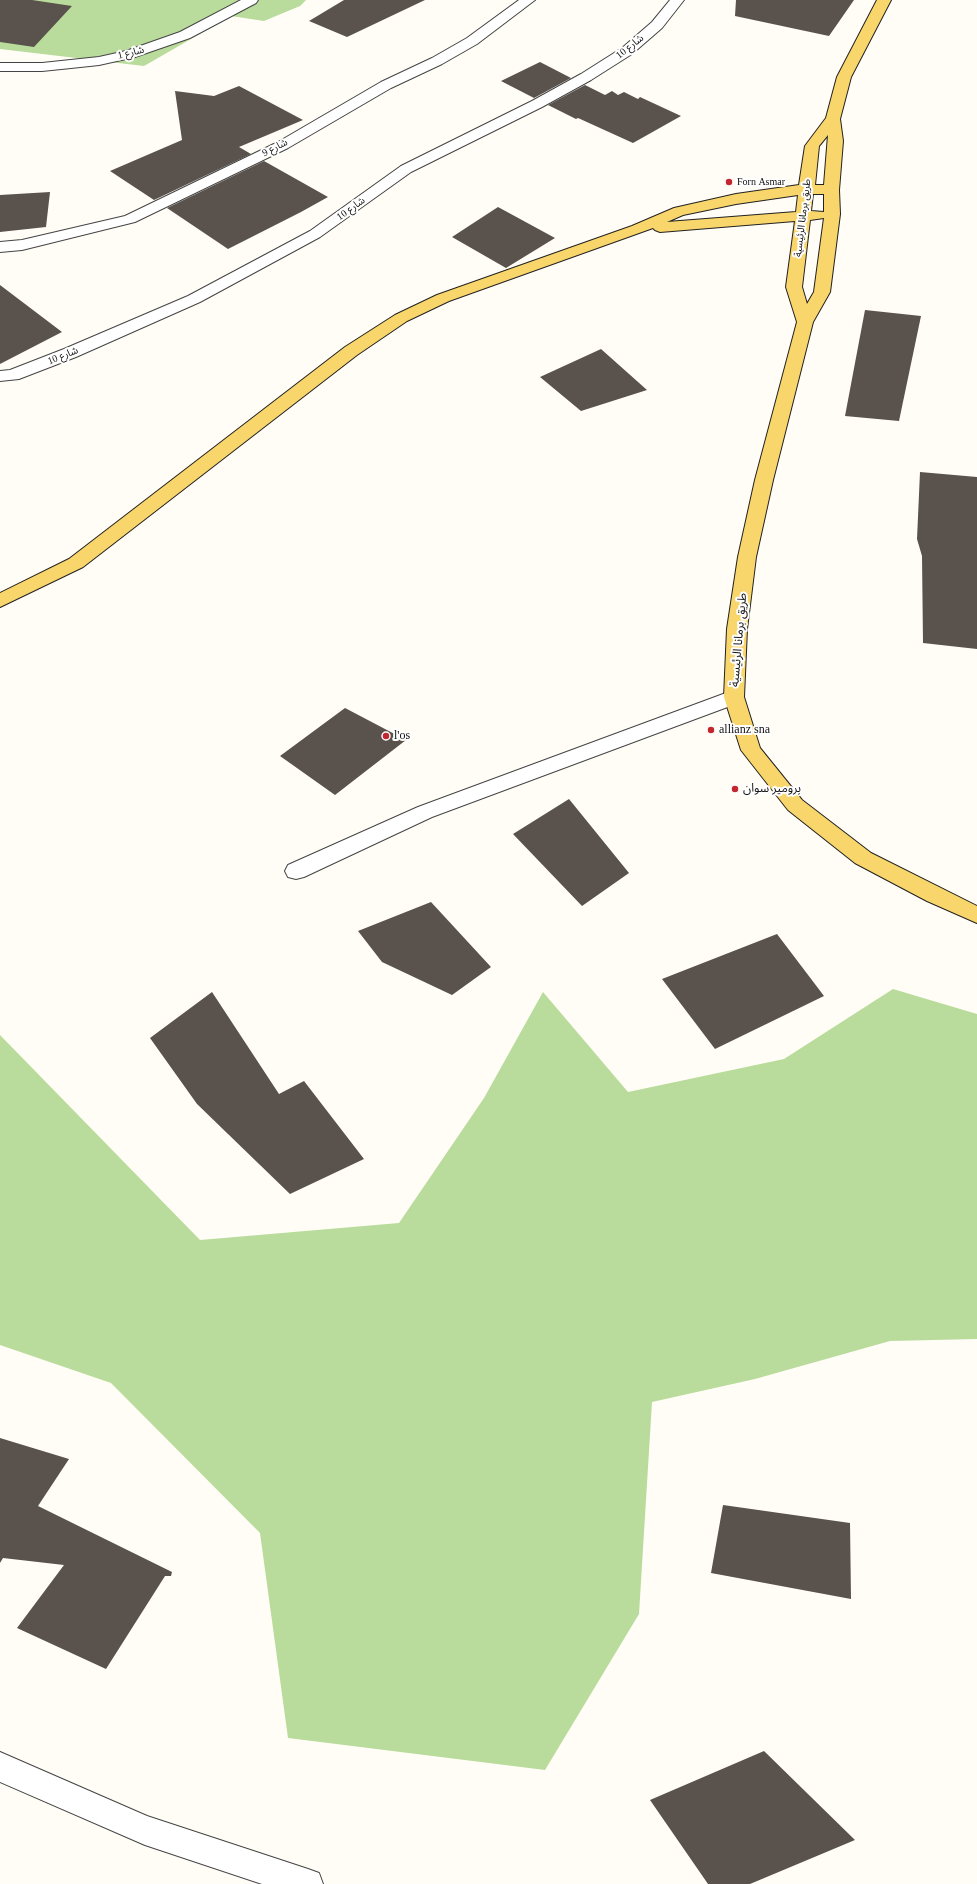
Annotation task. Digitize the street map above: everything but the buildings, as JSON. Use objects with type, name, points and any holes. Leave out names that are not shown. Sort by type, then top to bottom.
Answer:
[{"type":"main road","name":"طريق برمانا الرئيسية","points":[[884,0],[844,77],[833,119],[836,141],[831,190],[832,214],[822,292],[805,322],[764,480],[747,557],[737,629],[734,697],[751,750],[795,805],[863,858],[977,915]]},
{"type":"main road","name":"طريق برمانا الرئيسية","points":[[805,322],[794,287],[806,189],[812,146],[833,119]]},
{"type":"main road","points":[[0,601],[76,562],[279,408],[351,350],[402,318],[443,298],[637,229],[679,211],[736,199],[806,189],[831,190]]},
{"type":"main road","points":[[637,229],[832,214]]},
{"type":"street","name":"شارع 1","points":[[0,67],[42,67],[99,61],[130,54],[185,35],[251,0]]},
{"type":"street","name":"شارع 9","points":[[0,247],[22,245],[130,219],[283,145],[386,85],[437,61],[472,41],[528,0]]},
{"type":"street","name":"شارع 10","points":[[0,376],[13,375],[70,353],[194,298],[315,234],[406,169],[537,104],[627,52],[656,25],[677,0]]},
{"type":"street","points":[[296,871],[425,812],[734,697]]},
{"type":"street","points":[[0,1767],[145,1830],[308,1884]]},
{"type":"green space","points":[[0,0],[306,0],[300,6],[264,21],[231,16],[144,66],[0,49]]},
{"type":"green space","points":[[893,989],[977,1014],[977,1339],[890,1341],[755,1379],[652,1402],[639,1614],[545,1770],[288,1738],[260,1533],[111,1383],[0,1345],[0,1035],[200,1240],[399,1223],[484,1098],[543,992],[628,1092],[784,1059]]},
{"type":"place","name":"Forn Asmar","points":[[729,182]]},
{"type":"place","name":"allianz sna","points":[[711,730]]},
{"type":"place","name":"l'os","points":[[386,736]]},
{"type":"place","name":"برومير سوان","points":[[735,789]]}]
